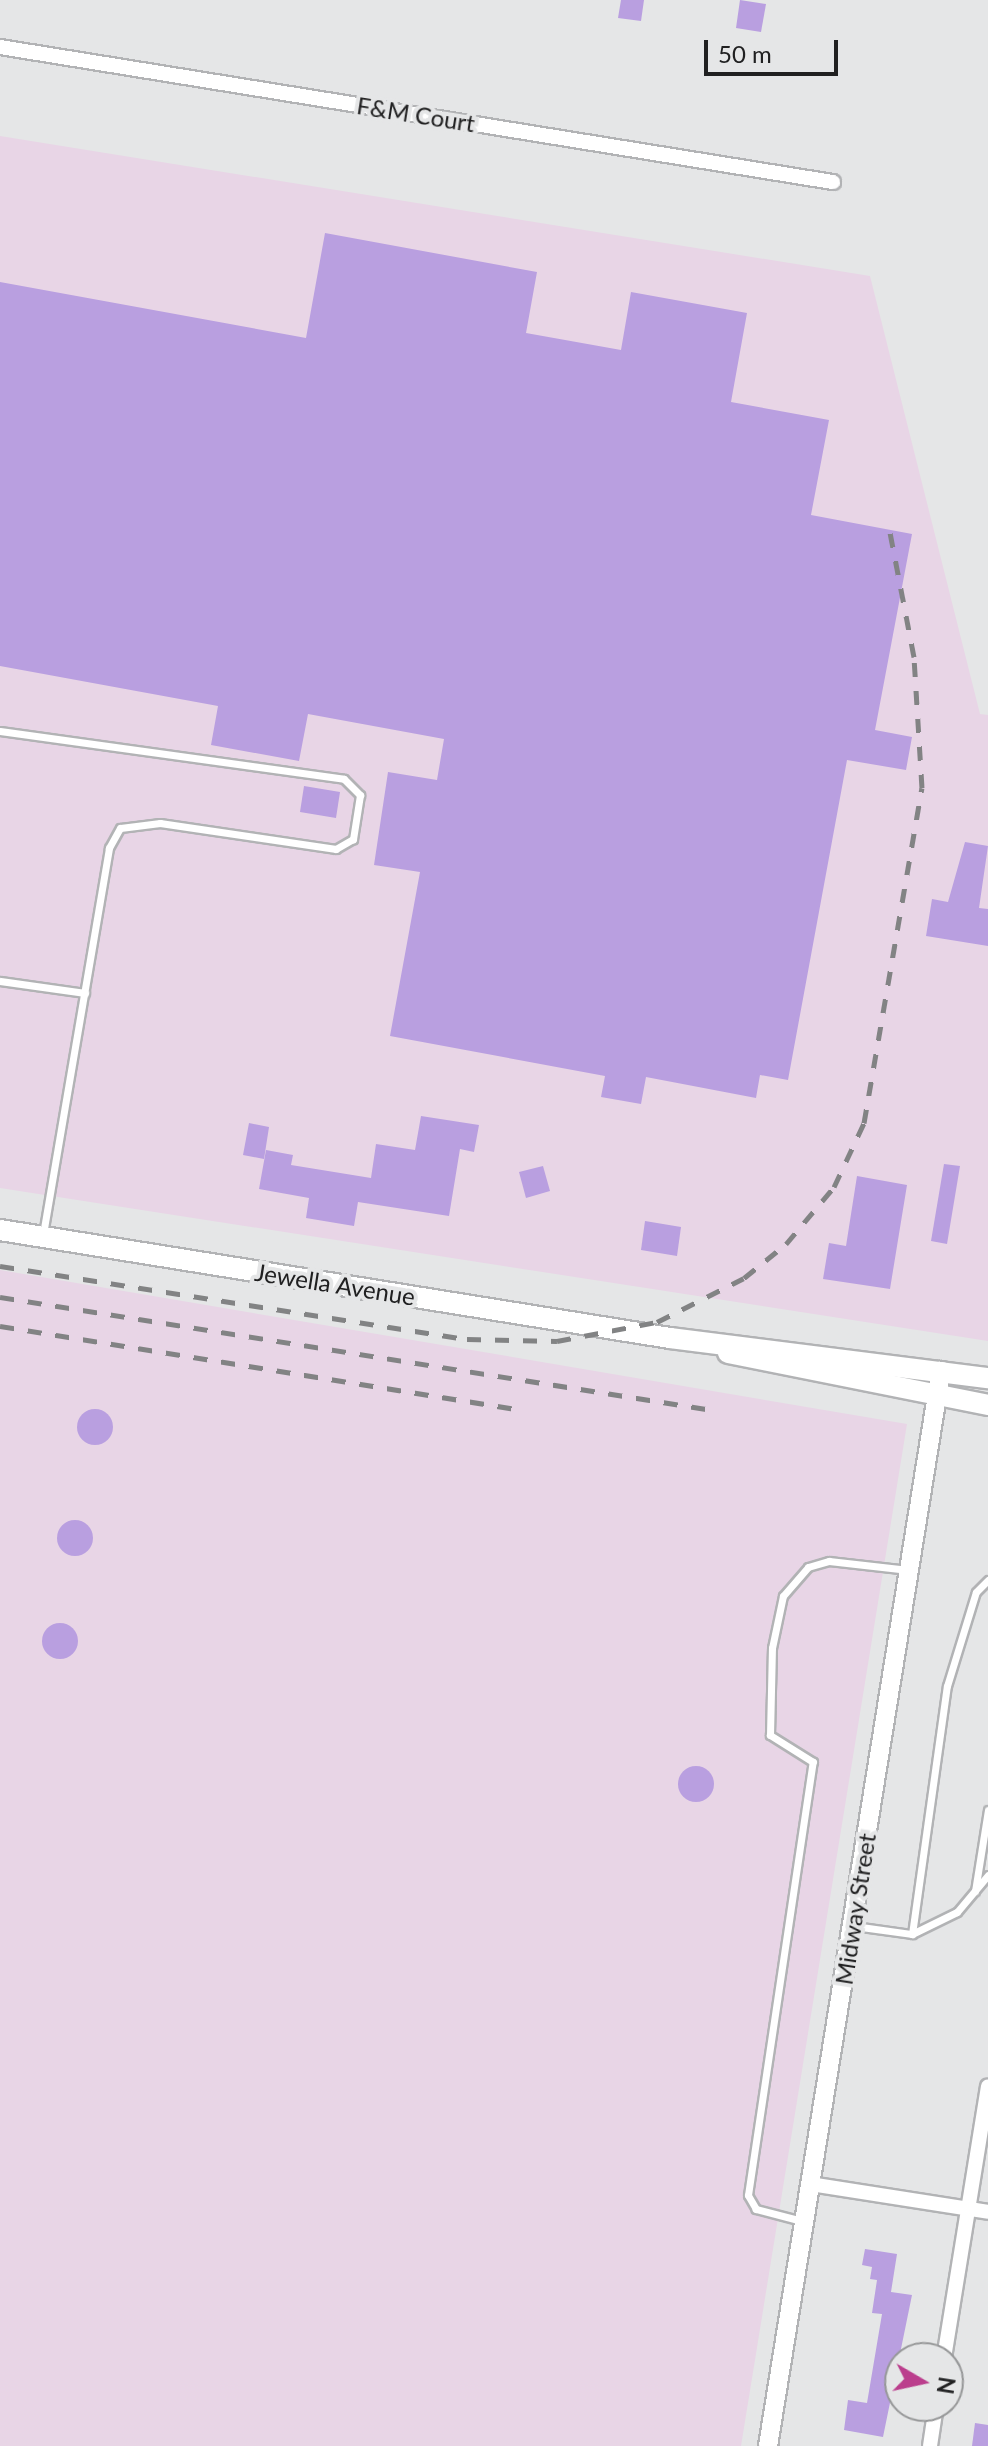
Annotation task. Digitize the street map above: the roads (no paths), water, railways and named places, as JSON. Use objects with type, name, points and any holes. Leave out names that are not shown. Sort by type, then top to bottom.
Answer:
[{"type":"main road","name":"Jewella Avenue","points":[[0,1230],[670,1338],[988,1378]]},
{"type":"main road","name":"Jewella Avenue","points":[[670,1338],[988,1405]]},
{"type":"street","name":"F&M Court","points":[[0,47],[833,182]]},
{"type":"street","name":"Midway Street","points":[[768,2446],[941,1371]]},
{"type":"street","points":[[947,2342],[988,2087]]},
{"type":"street","points":[[810,2184],[988,2212]]},
{"type":"street","points":[[930,2446],[934,2422]]},
{"type":"lane","points":[[0,731],[344,779],[360,795],[353,839],[336,849],[160,823],[120,828],[109,848],[43,1237]]},
{"type":"lane","points":[[0,981],[85,993]]},
{"type":"lane","points":[[804,2221],[756,2209],[748,2195],[813,1762],[770,1735],[772,1648],[783,1596],[800,1573],[822,1562],[910,1570]]},
{"type":"lane","points":[[912,1934],[947,1686],[976,1592],[988,1580]]},
{"type":"lane","points":[[975,1893],[988,1810]]},
{"type":"lane","points":[[852,1926],[912,1934],[957,1912],[988,1875]]},
{"type":"railway","points":[[0,1266],[467,1339],[557,1341],[657,1322],[744,1278],[786,1244],[834,1187],[864,1123],[922,788],[914,657],[890,532]]},
{"type":"railway","points":[[0,1297],[706,1409]]},
{"type":"railway","points":[[0,1326],[516,1409]]}]
